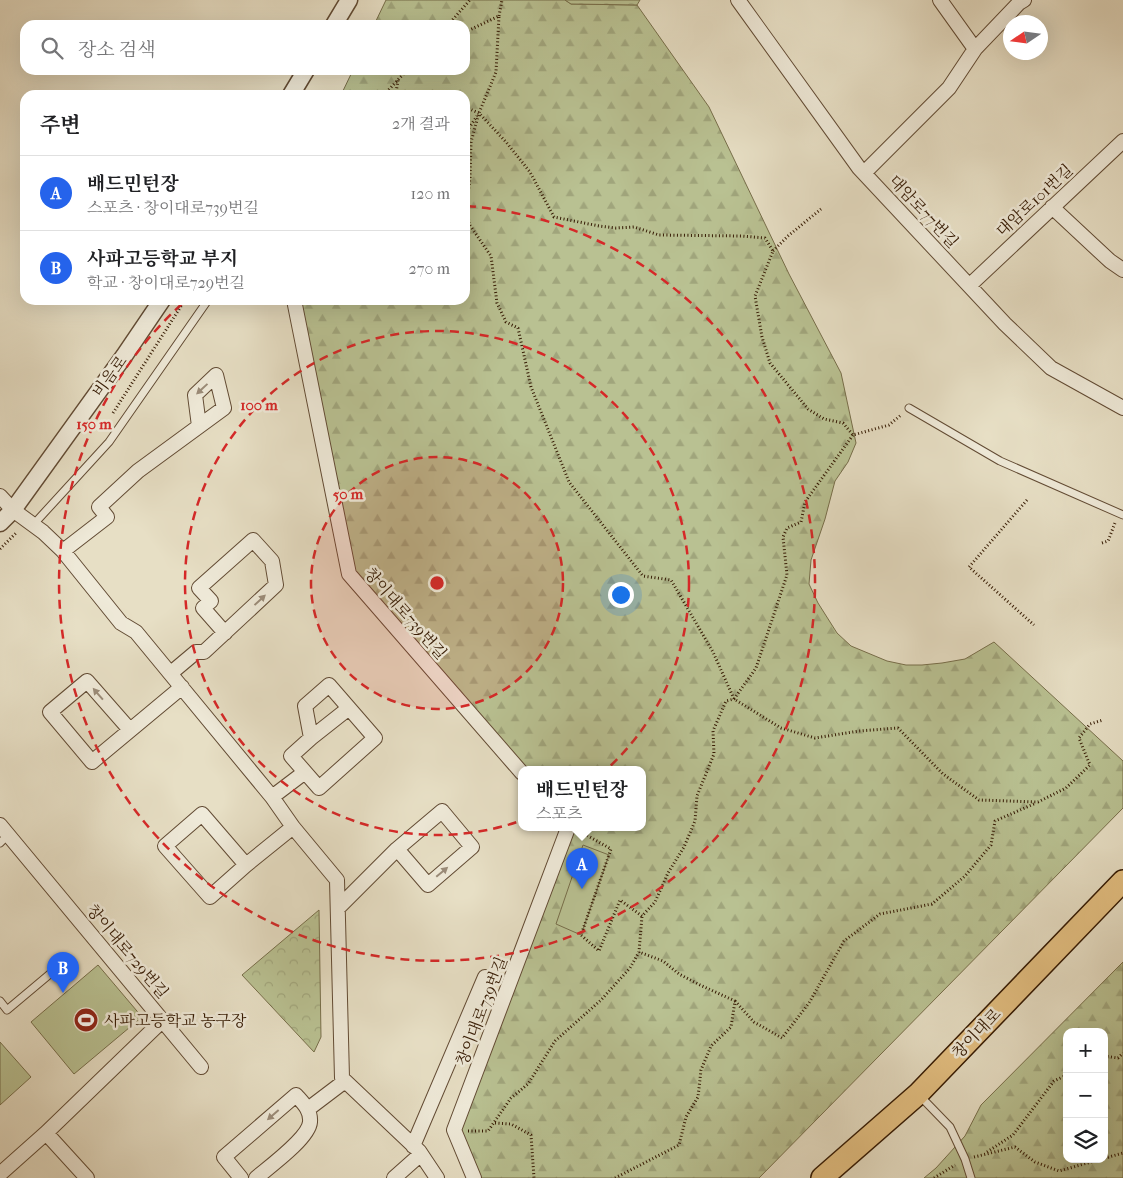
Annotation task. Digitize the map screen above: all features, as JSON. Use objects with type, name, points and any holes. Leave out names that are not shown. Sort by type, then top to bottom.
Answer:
[{"type":"main road","name":"창이대로","points":[[822,1178],[918,1094],[1123,881]]},
{"type":"street","points":[[337,20],[349,0]]},
{"type":"street","name":"대암로77번길","points":[[738,0],[858,168],[1005,324],[1051,368],[1123,408]]},
{"type":"street","points":[[940,0],[975,49]]},
{"type":"street","points":[[864,173],[950,88],[975,49],[1024,0]]},
{"type":"street","points":[[294,90],[303,75]]},
{"type":"street","name":"대암로101번길","points":[[970,285],[1123,141]]},
{"type":"street","points":[[1052,207],[1110,261],[1123,270]]},
{"type":"street","name":"비음로","points":[[0,523],[13,510],[159,305]]},
{"type":"street","name":"창이대로739번길","points":[[295,305],[349,574],[518,768]]},
{"type":"street","points":[[63,551],[107,517],[99,508],[138,471],[200,426]]},
{"type":"street","points":[[0,496],[13,510],[34,525],[63,551],[121,623],[136,632],[172,673],[272,796],[293,826],[337,880],[342,1078],[417,1150],[438,1178]]},
{"type":"street","points":[[172,673],[196,652],[204,652],[225,633],[276,585],[272,562],[253,540],[199,588],[211,601],[203,608],[225,633]]},
{"type":"street","points":[[130,730],[87,681],[50,712],[92,762],[182,687]]},
{"type":"street","points":[[311,738],[305,706],[329,685],[349,708],[375,738],[319,788],[291,756],[349,708]]},
{"type":"street","points":[[272,796],[305,772]]},
{"type":"street","points":[[338,908],[398,849],[442,811],[472,847],[428,885],[398,849]]},
{"type":"street","points":[[246,865],[202,814],[165,846],[210,897],[293,826]]},
{"type":"street","name":"창이대로739번길","points":[[474,1178],[454,1130],[573,831]]},
{"type":"street","name":"창이대로729번길","points":[[0,1174],[46,1133],[163,1020],[3,834]]},
{"type":"street","points":[[394,1178],[417,1150],[485,977]]},
{"type":"street","points":[[163,1020],[201,1067]]},
{"type":"street","points":[[308,1108],[345,1081]]},
{"type":"street","points":[[241,1178],[224,1157],[296,1095],[308,1108],[310,1123],[300,1140],[256,1178]]},
{"type":"street","points":[[46,1133],[87,1178]]},
{"type":"lane","points":[[34,525],[109,442],[205,305]]},
{"type":"lane","points":[[909,408],[1000,461],[1121,514]]},
{"type":"lane","points":[[0,1001],[7,1010],[63,963]]},
{"type":"lane","points":[[918,1094],[950,1128],[971,1178]]},
{"type":"path","points":[[452,20],[470,0]]},
{"type":"path","points":[[470,178],[471,142],[479,113],[496,72],[499,16],[502,0]]},
{"type":"path","points":[[470,30],[499,16]]},
{"type":"path","points":[[389,90],[403,75]]},
{"type":"path","points":[[396,90],[398,80]]},
{"type":"path","points":[[470,109],[479,113],[530,172],[554,218],[598,226],[634,227],[659,235],[765,238],[773,251]]},
{"type":"path","points":[[470,126],[479,113]]},
{"type":"path","points":[[821,208],[773,251],[755,296],[762,337],[770,363],[808,409],[824,419],[843,424],[853,435]]},
{"type":"path","points":[[470,224],[491,256],[497,303],[506,322],[518,328],[531,387],[569,482],[643,576],[671,580],[713,652],[734,699],[781,728],[815,738],[859,731],[898,728],[943,774],[979,800],[1038,802]]},
{"type":"path","points":[[108,420],[182,305]]},
{"type":"path","points":[[488,1131],[511,1098],[528,1084],[555,1041],[601,1000],[630,968],[639,952],[642,916],[655,902],[668,873],[684,847],[695,821],[697,796],[714,754],[713,731],[726,702],[734,699],[756,668],[787,575],[783,537],[787,528],[801,522],[805,502],[853,435],[889,425],[900,417]]},
{"type":"path","points":[[1026,500],[969,567],[1034,625]]},
{"type":"path","points":[[1102,543],[1108,541],[1121,514]]},
{"type":"path","points":[[0,549],[16,533]]},
{"type":"path","points":[[639,952],[663,962],[700,986],[735,1001],[754,1022],[782,1038],[809,1003],[844,941],[880,914],[932,904],[965,876],[991,845],[995,821],[1066,788],[1090,765],[1080,738],[1090,724],[1103,720]]},
{"type":"path","points":[[578,831],[611,849],[581,935],[599,951],[620,900],[642,916]]},
{"type":"path","points":[[615,1178],[679,1146],[686,1118],[698,1097],[701,1070],[711,1046],[731,1026],[735,1001]]},
{"type":"path","points":[[1108,1057],[1118,1058],[1123,1053]]},
{"type":"path","points":[[1063,1077],[1054,1081],[1012,1134],[985,1154],[1015,1147],[1036,1162],[1060,1172],[1123,1154]]},
{"type":"path","points":[[495,1123],[511,1124],[531,1135],[534,1178]]},
{"type":"path","points":[[934,1178],[964,1159]]},
{"type":"green space","points":[[386,0],[565,0],[571,4],[637,5],[709,107],[789,274],[841,373],[856,443],[848,462],[835,481],[811,560],[809,584],[818,603],[837,633],[851,646],[887,661],[906,665],[942,663],[965,659],[994,642],[1123,761],[1123,808],[759,1178],[474,1178],[454,1130],[567,831],[646,831],[646,766],[518,766],[349,574],[295,305],[470,305],[470,90],[343,90],[351,75],[470,75],[470,20],[376,20]]},
{"type":"green space","points":[[565,0],[640,0],[637,5],[571,4]]},
{"type":"green space","points":[[583,845],[609,855],[581,935],[556,924]]},
{"type":"green space","points":[[319,910],[321,1037],[314,1052],[242,975]]},
{"type":"green space","points":[[1123,962],[1123,1178],[924,1178],[936,1168],[965,1136],[981,1105]]},
{"type":"green space","name":"사파고등학교 농구장","points":[[98,965],[142,1017],[74,1074],[31,1022]]},
{"type":"green space","points":[[0,1042],[31,1077],[0,1105]]},
{"type":"place","name":"배드민턴장","points":[[582,889]]},
{"type":"place","name":"사파고등학교 부지","points":[[63,993]]},
{"type":"place","name":"사파고등학교 농구장","points":[[86,1020]]}]
